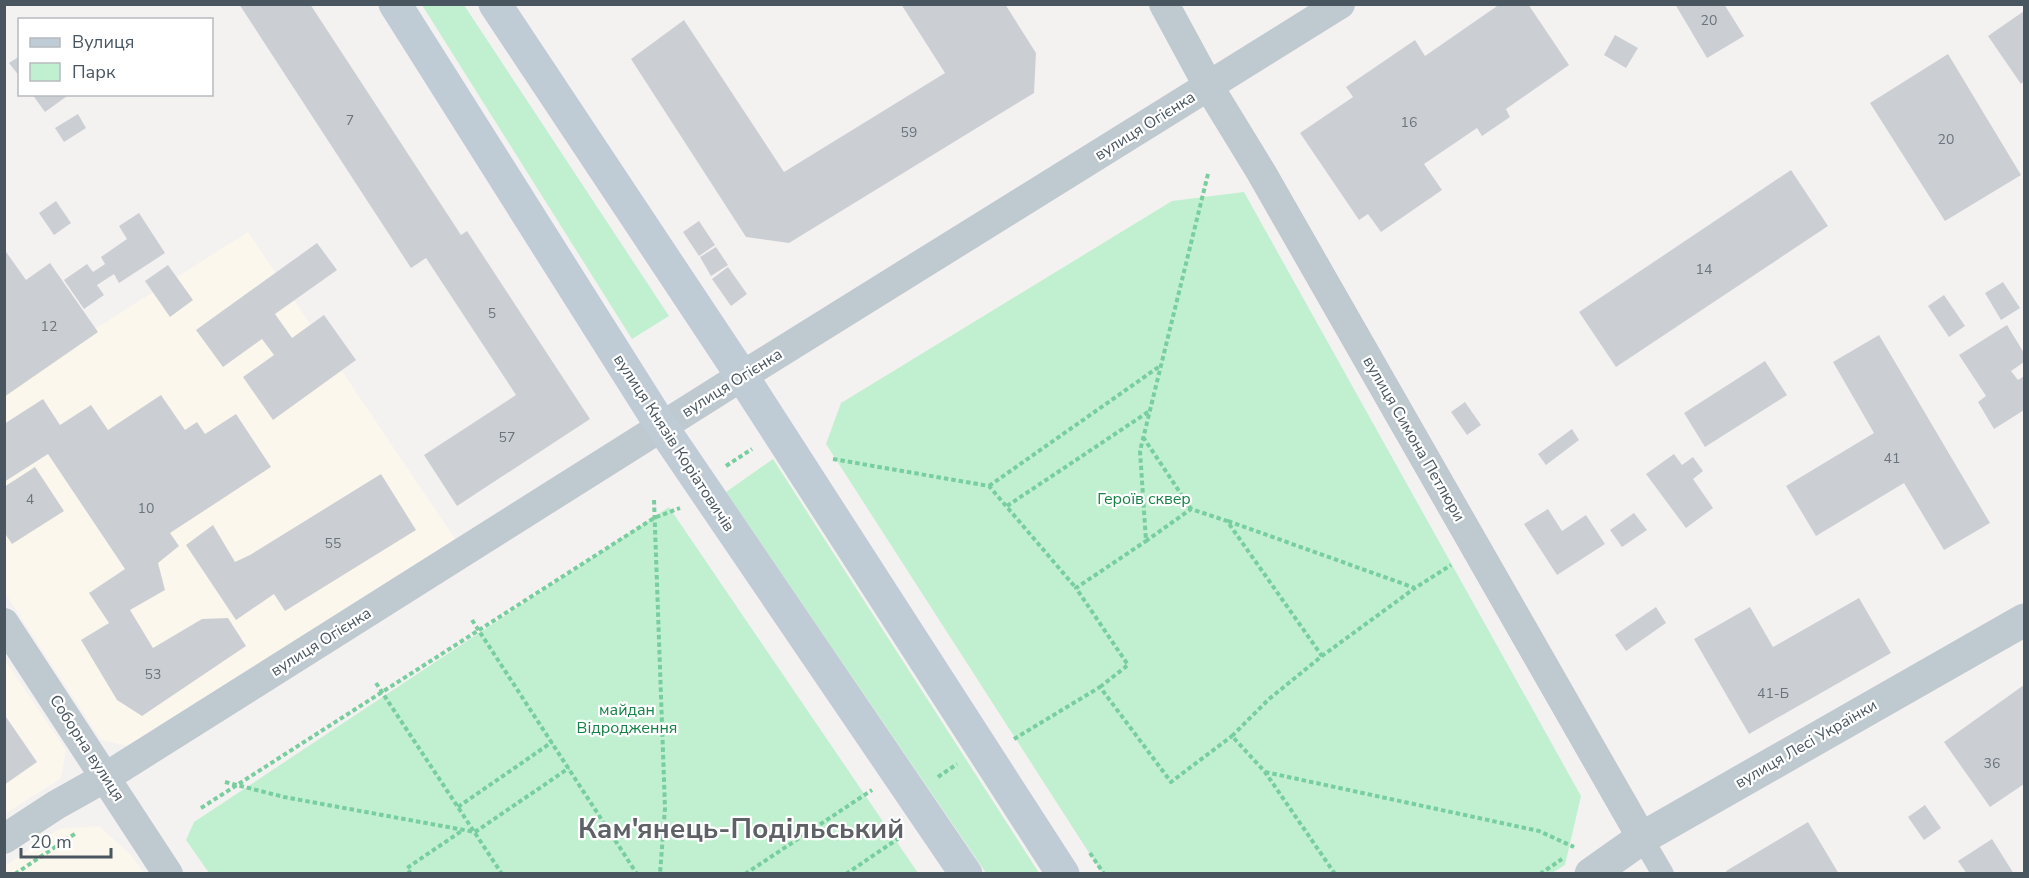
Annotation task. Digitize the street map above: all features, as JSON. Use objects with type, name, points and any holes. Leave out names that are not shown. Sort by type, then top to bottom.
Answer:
[{"type":"main road","name":"вулиця Князів Коріатовичів","points":[[395,4],[662,427],[966,873]]},
{"type":"main road","points":[[495,4],[742,376],[1063,873]]},
{"type":"street","name":"вулиця Симона Петлюри","points":[[1164,4],[1209,87],[1261,172],[1663,873]]},
{"type":"street","name":"вулиця Огієнка","points":[[4,839],[1340,4]]},
{"type":"street","name":"вулиця Лесі Українки","points":[[1590,873],[1642,838],[2025,620]]},
{"type":"street","name":"Соборна вулиця","points":[[4,623],[168,873]]},
{"type":"path","points":[[1146,541],[1140,451],[1208,174]]},
{"type":"path","points":[[989,486],[1160,366]]},
{"type":"path","points":[[1007,506],[1149,411]]},
{"type":"path","points":[[1143,437],[1191,509],[1415,588]]},
{"type":"path","points":[[723,469],[752,448]]},
{"type":"path","points":[[827,458],[989,486],[1076,588],[1128,665],[1100,687],[1012,740]]},
{"type":"path","points":[[654,500],[665,808],[660,873]]},
{"type":"path","points":[[201,808],[654,518],[681,508]]},
{"type":"path","points":[[1076,588],[1191,509]]},
{"type":"path","points":[[1227,521],[1322,656]]},
{"type":"path","points":[[1100,687],[1171,782],[1233,736],[1269,699],[1322,656],[1456,561]]},
{"type":"path","points":[[472,620],[637,873]]},
{"type":"path","points":[[376,683],[502,873]]},
{"type":"path","points":[[1233,736],[1265,772],[1335,873]]},
{"type":"path","points":[[458,807],[552,742]]},
{"type":"path","points":[[937,778],[965,758]]},
{"type":"path","points":[[225,782],[284,796],[475,832],[569,768]]},
{"type":"path","points":[[1265,772],[1539,831],[1578,849],[1540,873]]},
{"type":"path","points":[[745,873],[876,788]]},
{"type":"path","points":[[411,873],[407,868],[463,830]]},
{"type":"path","points":[[15,873],[76,833]]},
{"type":"path","points":[[846,873],[906,833]]},
{"type":"shaded area","points":[[248,232],[455,539],[128,746],[101,740],[5,593],[5,386]]},
{"type":"shaded area","points":[[4,659],[66,750],[61,778],[5,814]]},
{"type":"shaded area","points":[[99,826],[131,855],[144,873],[5,873],[5,866],[59,829]]},
{"type":"green space","points":[[422,5],[464,5],[669,316],[632,339]]},
{"type":"green space","name":"Героїв сквер","points":[[1244,192],[1581,796],[1565,865],[1552,873],[1102,873],[826,444],[841,403],[1172,201]]},
{"type":"green space","points":[[773,459],[1039,873],[986,873],[726,492]]},
{"type":"green space","name":"майдан Відродження","points":[[669,507],[918,873],[209,873],[186,840],[194,822]]},
{"type":"building","points":[[239,4],[310,4],[461,235],[467,231],[590,419],[457,506],[424,455],[516,395],[426,258],[411,268]]},
{"type":"building","points":[[901,4],[1005,4],[1036,53],[1034,93],[789,243],[746,237],[631,59],[684,20],[784,172],[945,73]]},
{"type":"building","points":[[1500,4],[1528,4],[1569,65],[1506,109],[1510,117],[1482,136],[1477,128],[1424,164],[1442,190],[1381,232],[1368,214],[1359,220],[1300,133],[1353,97],[1346,87],[1415,40],[1425,56]]},
{"type":"building","points":[[1675,4],[1724,4],[1744,36],[1707,58]]},
{"type":"building","points":[[2024,11],[2024,81],[2021,84],[1988,36]]},
{"type":"building","points":[[1615,35],[1638,48],[1626,68],[1604,55]]},
{"type":"building","points":[[1948,54],[2021,175],[1945,221],[1870,103]]},
{"type":"building","points":[[18,57],[18,74],[9,63]]},
{"type":"building","points":[[33,96],[67,96],[45,112]]},
{"type":"building","points":[[78,114],[86,128],[64,142],[55,128]]},
{"type":"building","points":[[1791,170],[1828,226],[1616,367],[1579,312]]},
{"type":"building","points":[[56,201],[71,223],[54,235],[39,213]]},
{"type":"building","points":[[139,213],[165,253],[119,283],[114,274],[97,285],[104,295],[84,309],[64,280],[87,264],[93,272],[105,264],[101,257],[127,239],[119,226]]},
{"type":"building","points":[[699,221],[715,245],[699,256],[683,232]]},
{"type":"building","points":[[317,243],[337,270],[275,314],[292,338],[324,315],[356,360],[273,420],[243,377],[274,355],[262,339],[223,367],[196,330]]},
{"type":"building","points":[[716,247],[728,265],[711,276],[700,257]]},
{"type":"building","points":[[4,249],[26,280],[50,263],[98,332],[4,397]]},
{"type":"building","points":[[168,265],[193,300],[170,317],[145,281]]},
{"type":"building","points":[[728,267],[747,294],[731,306],[712,279]]},
{"type":"building","points":[[2003,282],[2020,308],[2001,320],[1985,293]]},
{"type":"building","points":[[1944,295],[1965,326],[1949,337],[1928,306]]},
{"type":"building","points":[[2007,325],[2024,353],[2024,362],[2011,371],[2018,380],[2024,376],[2024,410],[1994,429],[1978,402],[1986,396],[1959,355]]},
{"type":"building","points":[[1879,335],[1990,523],[1944,550],[1904,483],[1816,536],[1786,486],[1874,433],[1833,362]]},
{"type":"building","points":[[1765,361],[1787,395],[1705,447],[1684,413]]},
{"type":"building","points":[[161,395],[185,430],[197,422],[205,434],[236,414],[271,467],[170,533],[179,546],[158,563],[165,590],[130,610],[153,648],[202,619],[228,618],[246,646],[142,716],[117,700],[81,640],[109,623],[89,593],[125,569],[48,454],[4,482],[4,424],[43,399],[60,425],[91,405],[108,430]]},
{"type":"building","points":[[1465,402],[1481,425],[1467,435],[1451,412]]},
{"type":"building","points":[[1572,429],[1579,440],[1546,465],[1538,454]]},
{"type":"building","points":[[1674,454],[1682,465],[1693,457],[1703,471],[1693,479],[1713,508],[1686,528],[1646,474]]},
{"type":"building","points":[[35,467],[64,511],[12,544],[4,532],[4,487]]},
{"type":"building","points":[[381,474],[416,530],[285,611],[274,594],[236,620],[186,545],[213,525],[235,562]]},
{"type":"building","points":[[1548,509],[1562,531],[1586,515],[1605,544],[1557,575],[1524,524]]},
{"type":"building","points":[[1634,513],[1647,530],[1622,547],[1610,530]]},
{"type":"building","points":[[1859,598],[1891,653],[1749,734],[1694,639],[1750,607],[1773,647]]},
{"type":"building","points":[[1656,607],[1666,623],[1626,651],[1615,635]]},
{"type":"building","points":[[2024,685],[2024,784],[1990,807],[1944,742]]},
{"type":"building","points":[[4,714],[37,762],[4,785]]},
{"type":"building","points":[[1925,805],[1941,828],[1924,840],[1908,817]]},
{"type":"building","points":[[1808,822],[1839,874],[1727,874],[1726,871]]},
{"type":"building","points":[[1992,839],[2014,874],[1967,874],[1958,861]]},
{"type":"district","name":"Кам'янець-Подільський","points":[[741,829]]}]
